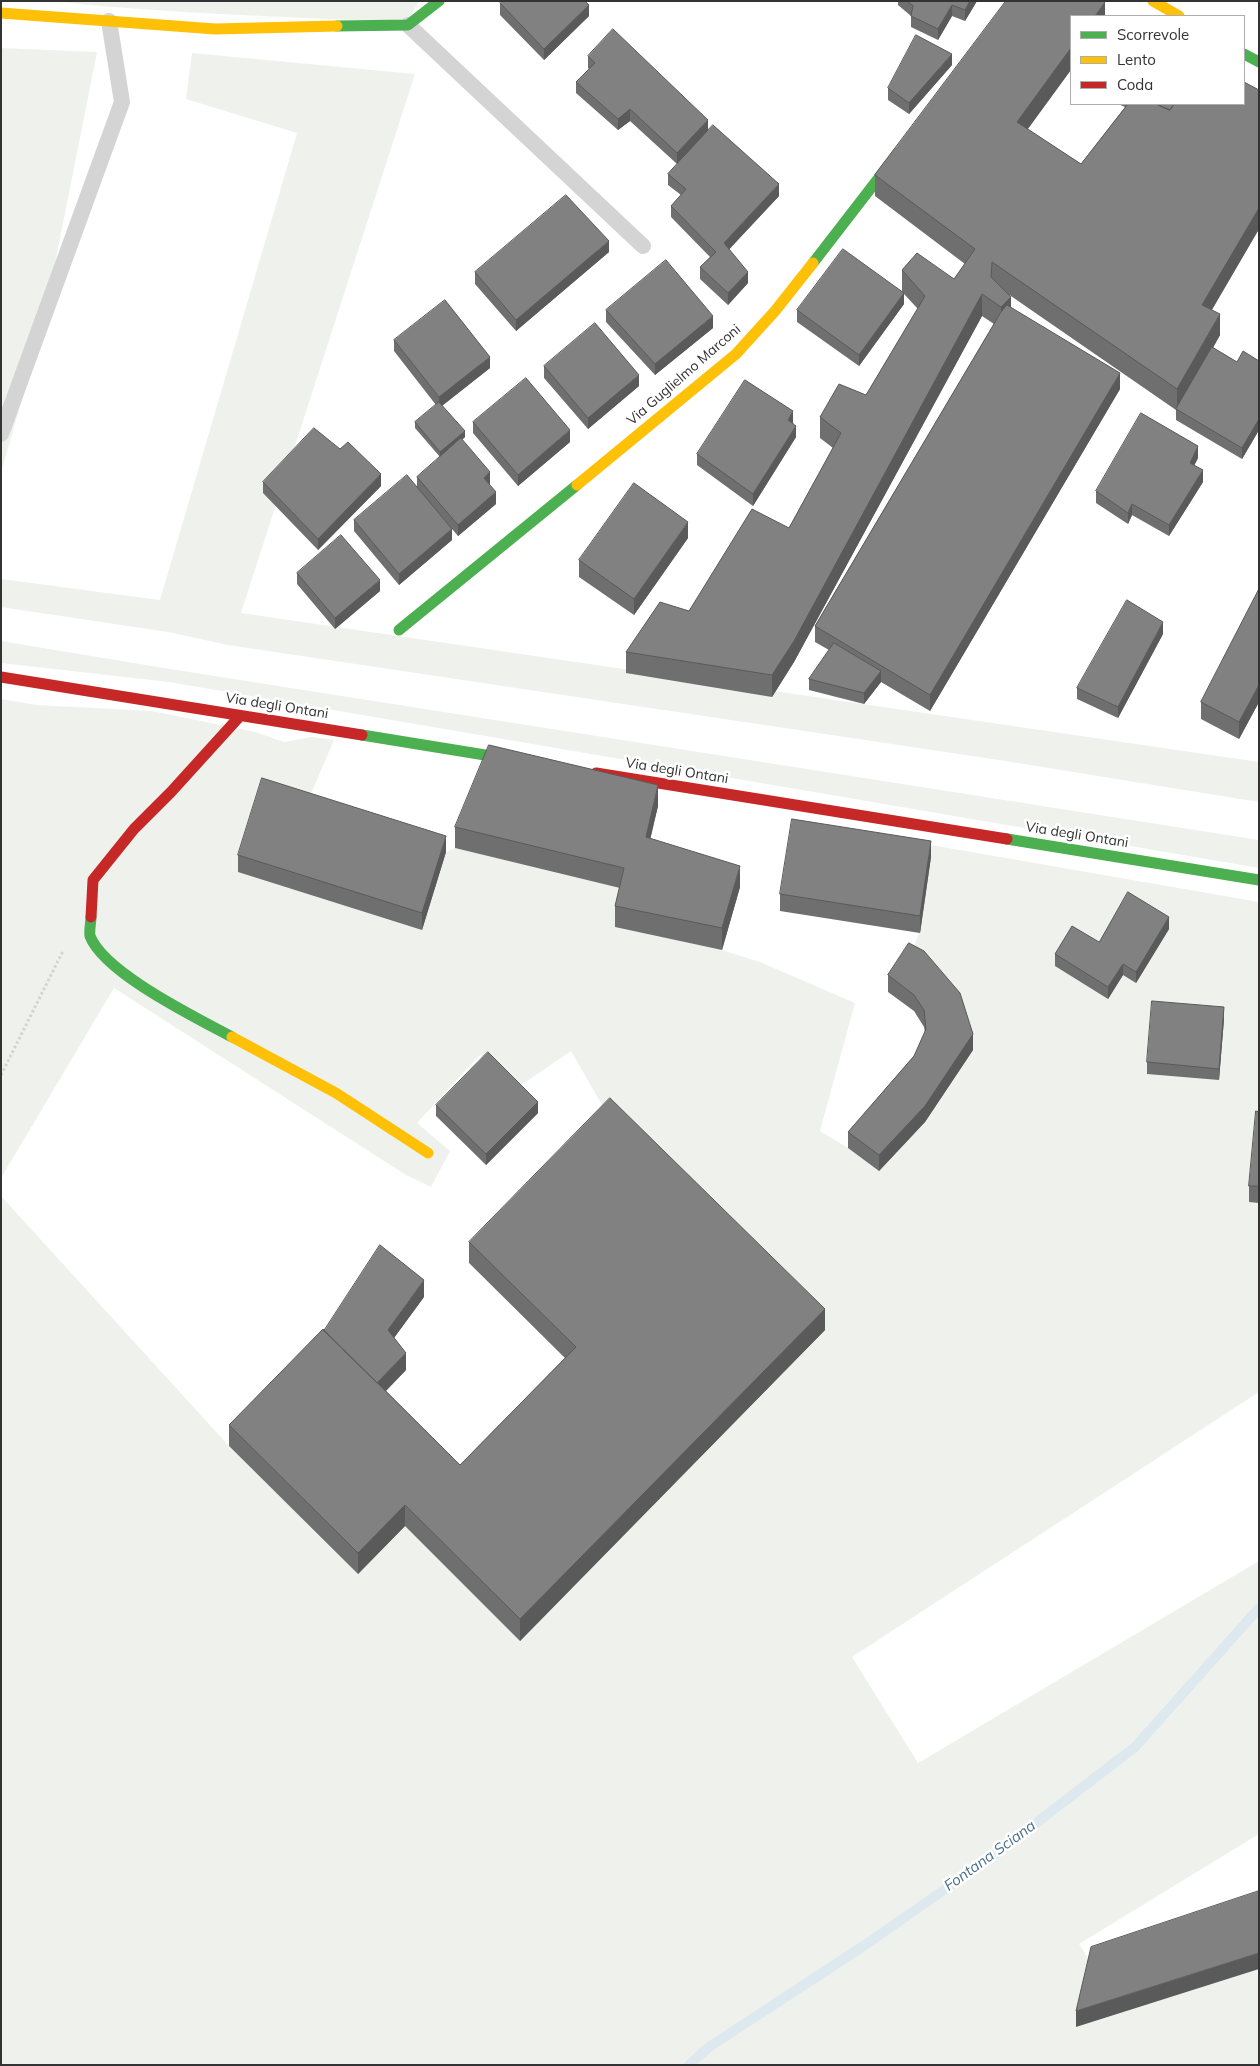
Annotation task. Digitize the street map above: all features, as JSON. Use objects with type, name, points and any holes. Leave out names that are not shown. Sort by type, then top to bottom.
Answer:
[{"type":"street","points":[[1,13],[214,29],[408,25],[439,1]]},
{"type":"street","points":[[1153,1],[1177,15]]},
{"type":"street","points":[[1245,55],[1259,62]]},
{"type":"street","name":"Via Guglielmo Marconi","points":[[399,630],[736,354],[775,311],[907,140]]},
{"type":"street","name":"Via degli Ontani","points":[[1,677],[534,763]]},
{"type":"street","points":[[240,716],[171,792],[134,829],[93,880],[90,936],[104,956],[152,994],[336,1092],[428,1153]]},
{"type":"street","name":"Via degli Ontani","points":[[583,771],[1259,880]]},
{"type":"lane","points":[[1,434],[122,102],[109,21]]},
{"type":"lane","points":[[408,25],[643,246]]},
{"type":"path","points":[[1,1075],[67,945]]},
{"type":"shaded area","points":[[50,1],[419,1],[407,22],[184,12]]},
{"type":"shaded area","points":[[1,48],[97,52],[46,309],[47,314],[1,472]]},
{"type":"shaded area","points":[[192,53],[415,74],[241,613],[1259,762],[1259,802],[999,760],[228,645],[168,632],[1,607],[1,579],[160,600],[297,133],[186,99]]},
{"type":"shaded area","points":[[1,641],[1259,840],[1259,868],[169,682],[1,663]]},
{"type":"shaded area","points":[[1,699],[37,705],[152,711],[255,732],[284,742],[312,737],[334,740],[305,808],[422,930],[446,852],[455,848],[624,889],[616,927],[722,950],[760,962],[855,1003],[820,1131],[848,1148],[879,1171],[925,1122],[973,1050],[909,959],[919,933],[931,858],[793,821],[1259,902],[1259,1128],[1249,1202],[1259,1203],[1259,1392],[852,1657],[918,1763],[1259,1561],[1259,1834],[1079,1944],[1091,1963],[1077,2027],[1259,1969],[1259,2065],[1,2065],[1,1196],[229,1446],[358,1574],[405,1526],[520,1640],[610,1119],[571,1051],[514,1090],[481,1054],[417,1123],[450,1151],[431,1187],[406,1175],[114,988],[1,1178]]},
{"type":"building","points":[[502,1],[585,1],[589,5],[544,49],[500,3]]},
{"type":"building","points":[[907,1],[970,1],[965,10],[952,5],[938,29],[911,16],[913,6]]},
{"type":"building","points":[[1006,1],[1105,2],[1096,15],[1070,15],[1070,49],[1017,122],[1081,164],[1127,105],[1158,105],[1170,110],[1173,105],[1245,105],[1245,83],[1259,90],[1259,208],[1202,305],[1220,314],[1177,389],[992,262],[991,277],[1011,297],[1001,307],[982,294],[794,641],[772,675],[626,652],[660,602],[689,611],[752,509],[789,528],[841,433],[820,417],[839,384],[866,395],[925,296],[902,270],[917,253],[954,279],[975,249],[875,175]]},
{"type":"building","points":[[613,29],[708,120],[677,153],[630,109],[618,119],[576,82],[595,63],[588,56]]},
{"type":"building","points":[[916,35],[952,54],[909,103],[888,88]]},
{"type":"building","points":[[1158,105],[1173,105],[1170,110]]},
{"type":"building","points":[[713,125],[779,184],[724,243],[748,272],[728,293],[700,267],[716,252],[671,206],[686,189],[668,174]]},
{"type":"building","points":[[566,195],[609,241],[516,320],[475,272]]},
{"type":"building","points":[[843,249],[904,293],[859,355],[797,310]]},
{"type":"building","points":[[666,260],[713,316],[655,364],[606,310]]},
{"type":"building","points":[[445,300],[490,357],[439,397],[394,340]]},
{"type":"building","points":[[1007,305],[1120,373],[930,695],[815,626],[1001,312]]},
{"type":"building","points":[[595,323],[639,375],[588,418],[544,366]]},
{"type":"building","points":[[1212,347],[1237,362],[1243,351],[1259,361],[1259,419],[1242,448],[1176,409]]},
{"type":"building","points":[[526,378],[570,430],[518,475],[473,422]]},
{"type":"building","points":[[745,380],[793,411],[788,420],[796,426],[753,494],[697,454]]},
{"type":"building","points":[[439,402],[465,431],[440,452],[415,422]]},
{"type":"building","points":[[1141,413],[1198,446],[1190,463],[1203,470],[1169,525],[1132,504],[1128,513],[1096,491]]},
{"type":"building","points":[[314,428],[340,449],[348,442],[381,474],[318,539],[263,482]]},
{"type":"building","points":[[461,438],[490,472],[484,478],[496,492],[458,525],[417,477]]},
{"type":"building","points":[[407,475],[452,529],[399,574],[354,520]]},
{"type":"building","points":[[634,483],[688,522],[634,599],[579,560]]},
{"type":"building","points":[[341,535],[380,580],[335,618],[297,573]]},
{"type":"building","points":[[1259,589],[1259,685],[1239,722],[1201,702]]},
{"type":"building","points":[[1127,600],[1163,622],[1118,707],[1077,688]]},
{"type":"building","points":[[834,643],[881,671],[864,693],[809,679]]},
{"type":"building","points":[[489,745],[658,785],[646,837],[740,866],[722,928],[615,906],[624,868],[455,827]]},
{"type":"building","points":[[262,778],[446,836],[422,913],[238,855]]},
{"type":"building","points":[[792,819],[931,841],[920,916],[780,894]]},
{"type":"building","points":[[1128,892],[1169,917],[1136,972],[1123,964],[1108,987],[1055,954],[1072,926],[1099,942]]},
{"type":"building","points":[[909,943],[924,951],[960,993],[973,1034],[925,1106],[879,1155],[848,1132],[914,1056],[926,1029],[924,1010],[914,995],[888,975]]},
{"type":"building","points":[[1152,1001],[1224,1007],[1219,1069],[1147,1062]]},
{"type":"building","points":[[488,1052],[538,1102],[486,1154],[436,1105]]},
{"type":"building","points":[[610,1098],[825,1309],[520,1619],[405,1505],[358,1553],[229,1425],[323,1329],[460,1465],[576,1347],[469,1242]]},
{"type":"building","points":[[1256,1111],[1259,1112],[1259,1186],[1249,1186]]},
{"type":"building","points":[[380,1245],[424,1280],[388,1330],[406,1353],[377,1383],[324,1331]]},
{"type":"building","points":[[1259,1891],[1259,1953],[1076,2011],[1091,1947]]},
{"type":"waterway","name":"Fontana Sciana","points":[[689,2065],[709,2047],[865,1945],[997,1853],[1135,1747],[1259,1608]]},
{"type":"traffic: fast","points":[[337,26],[408,25],[439,1]]},
{"type":"traffic: fast","points":[[1245,55],[1259,62]]},
{"type":"traffic: fast","points":[[813,263],[898,153]]},
{"type":"traffic: fast","points":[[399,630],[577,485]]},
{"type":"traffic: fast","points":[[362,735],[522,761]]},
{"type":"traffic: fast","points":[[1007,839],[1259,880]]},
{"type":"traffic: fast","points":[[91,917],[90,936],[99,950],[113,965],[153,993],[232,1037]]},
{"type":"traffic: slow","points":[[1153,1],[1177,15]]},
{"type":"traffic: slow","points":[[1,13],[215,29],[337,26]]},
{"type":"traffic: slow","points":[[577,485],[736,354],[775,311],[813,263]]},
{"type":"traffic: slow","points":[[232,1037],[336,1093],[428,1153]]},
{"type":"traffic: jam","points":[[1,677],[362,735]]},
{"type":"traffic: jam","points":[[91,917],[93,880],[134,829],[171,792],[240,716]]},
{"type":"traffic: jam","points":[[596,773],[1007,839]]}]
